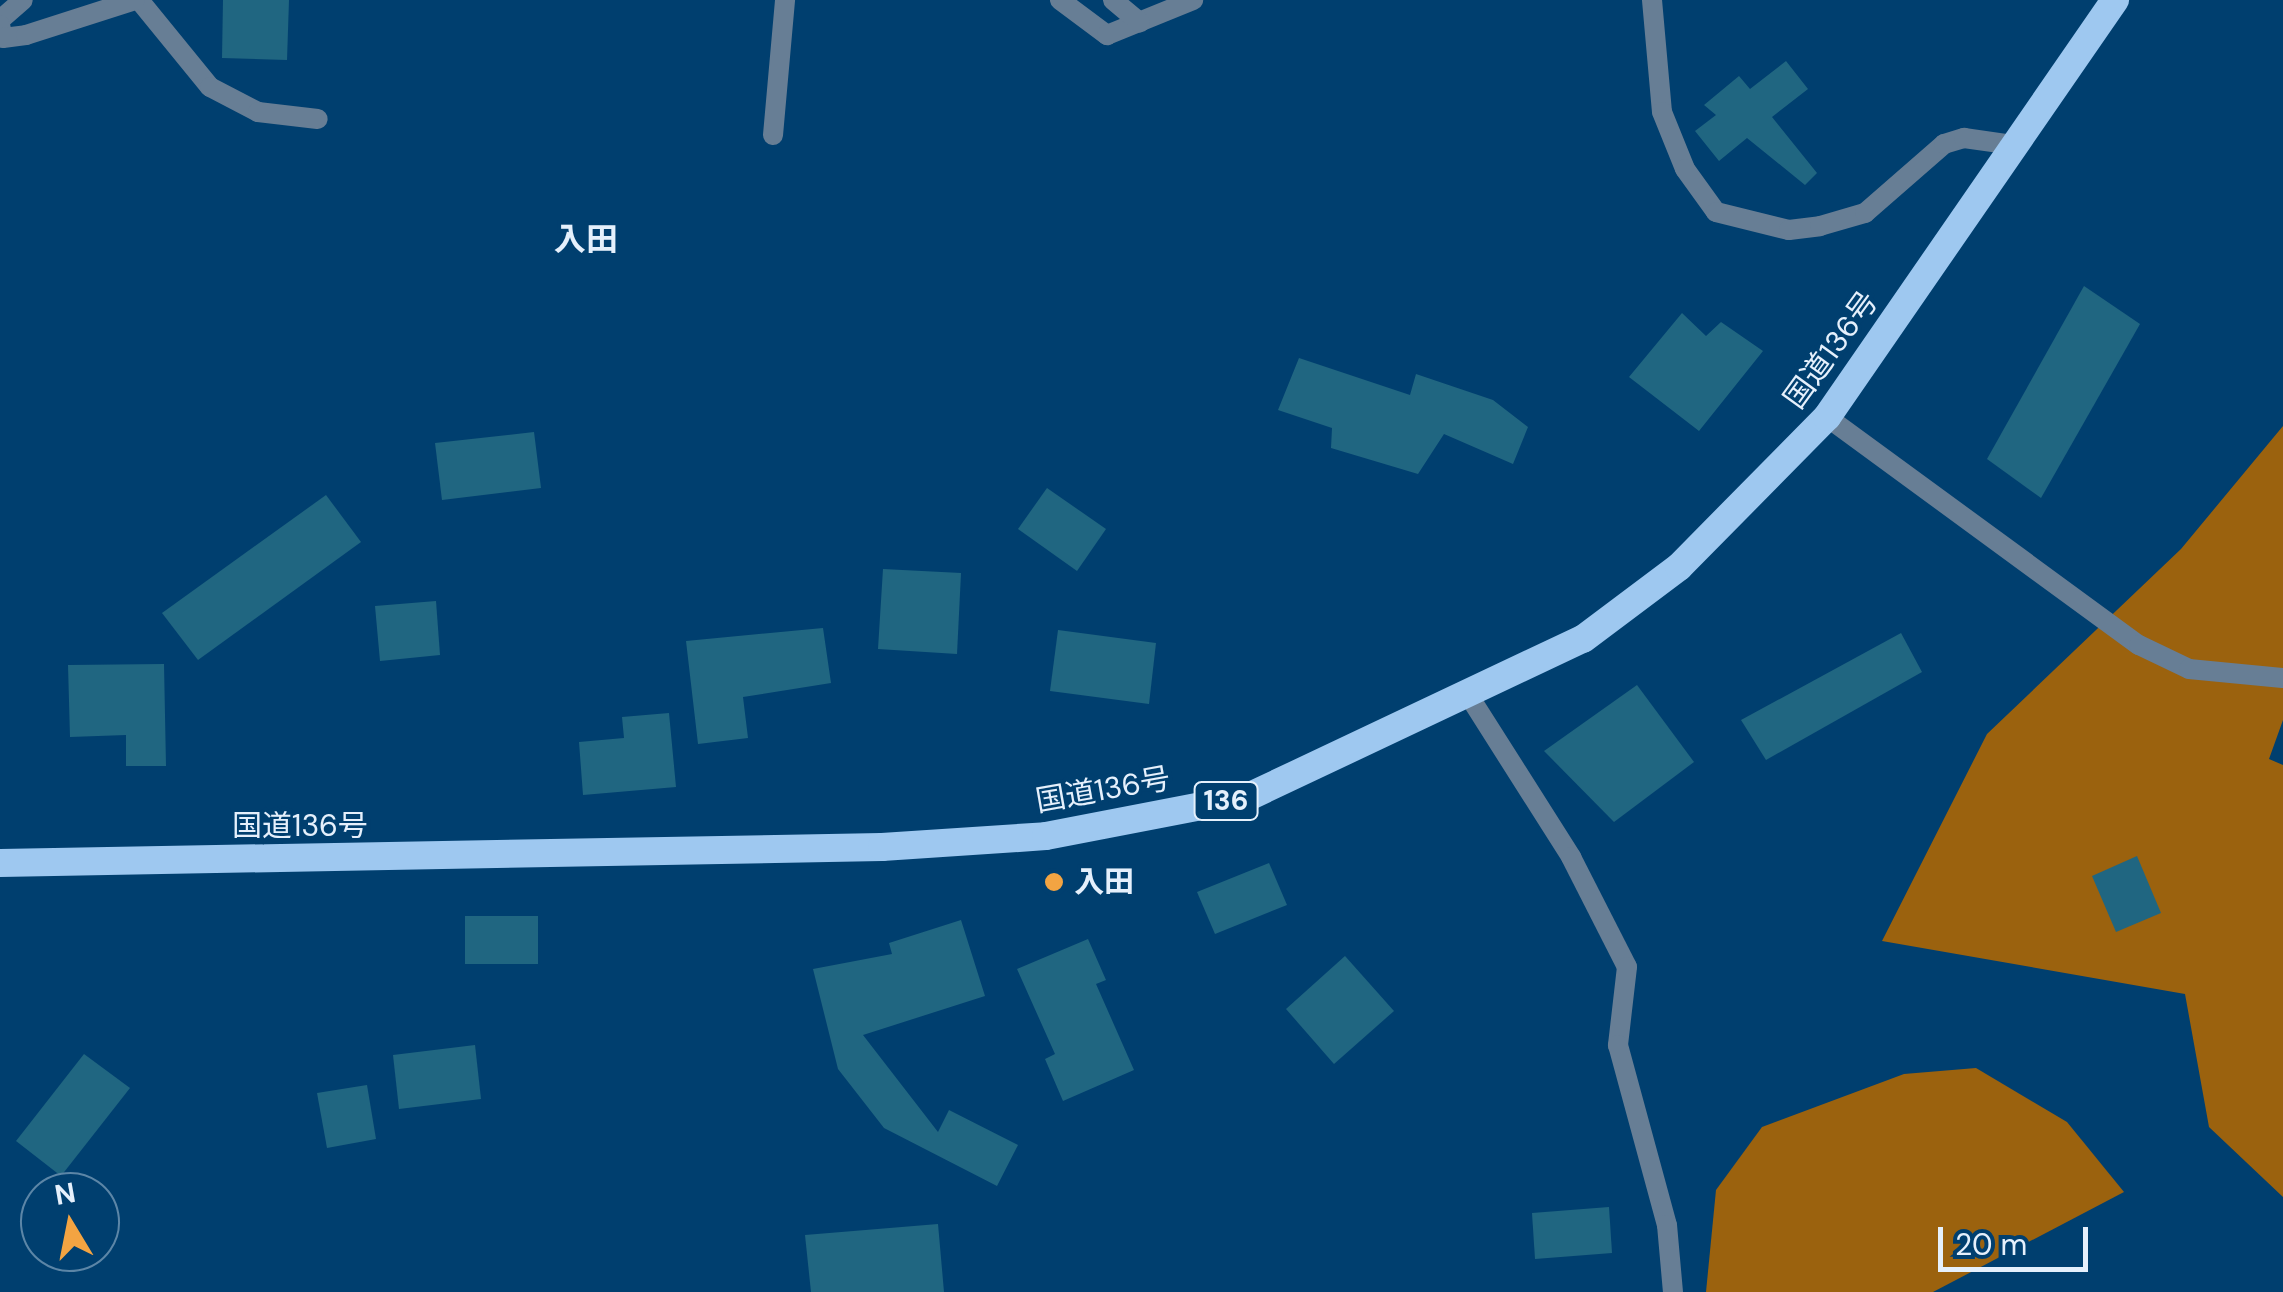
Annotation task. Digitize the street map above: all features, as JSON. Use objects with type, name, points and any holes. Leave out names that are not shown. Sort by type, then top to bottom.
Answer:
[{"type":"highway","name":"国道136号","points":[[0,863],[541,858],[1046,836],[1248,796],[1469,696],[1583,639],[1679,567],[1828,417],[2115,0]]},
{"type":"street","points":[[23,0],[0,23],[3,38],[26,35],[138,0],[210,87],[258,112],[318,119]]},
{"type":"street","points":[[773,136],[785,0]]},
{"type":"street","points":[[1060,0],[1107,35],[1193,0]]},
{"type":"street","points":[[1113,0],[1140,23]]},
{"type":"street","points":[[1652,0],[1662,112],[1684,169],[1716,212],[1789,230],[1820,226],[1865,213],[1944,144],[1964,138],[2013,145]]},
{"type":"street","points":[[1828,417],[2139,645],[2190,669],[2283,678]]},
{"type":"street","points":[[1469,696],[1570,857],[1626,967],[1618,1045],[1667,1225],[1673,1292]]},
{"type":"shaded area","points":[[2283,426],[2283,720],[2269,759],[2283,765],[2283,1197],[2209,1127],[2185,994],[1882,941],[1987,734],[2181,549]]},
{"type":"shaded area","points":[[1976,1068],[2067,1122],[2124,1192],[1933,1292],[1706,1292],[1716,1190],[1762,1127],[1904,1074]]},
{"type":"building","points":[[223,0],[289,0],[287,60],[222,58]]},
{"type":"building","points":[[1786,61],[1808,89],[1772,117],[1817,173],[1805,185],[1747,138],[1719,161],[1695,131],[1716,115],[1704,105],[1739,76],[1750,89]]},
{"type":"building","points":[[2084,286],[2140,324],[2041,498],[1987,459]]},
{"type":"building","points":[[1682,313],[1706,336],[1721,322],[1763,351],[1699,431],[1629,377]]},
{"type":"building","points":[[1299,358],[1410,395],[1416,374],[1493,400],[1528,427],[1513,464],[1444,434],[1418,474],[1331,448],[1332,428],[1278,410]]},
{"type":"building","points":[[534,432],[541,488],[442,500],[435,443]]},
{"type":"building","points":[[1047,488],[1106,529],[1077,571],[1018,529]]},
{"type":"building","points":[[326,495],[361,542],[198,660],[162,613]]},
{"type":"building","points":[[883,569],[961,573],[957,654],[878,649]]},
{"type":"building","points":[[436,601],[440,655],[380,661],[375,606]]},
{"type":"building","points":[[823,628],[831,683],[743,697],[748,738],[698,744],[686,641]]},
{"type":"building","points":[[1058,630],[1156,643],[1149,704],[1050,691]]},
{"type":"building","points":[[1901,633],[1922,672],[1766,760],[1741,720]]},
{"type":"building","points":[[164,664],[166,766],[126,766],[126,735],[70,737],[68,665]]},
{"type":"building","points":[[1637,685],[1694,762],[1614,822],[1544,751]]},
{"type":"building","points":[[669,713],[676,787],[583,795],[579,742],[624,738],[622,717]]},
{"type":"building","points":[[2137,856],[2161,913],[2116,932],[2092,876]]},
{"type":"building","points":[[1269,863],[1287,905],[1215,934],[1197,892]]},
{"type":"building","points":[[465,916],[538,916],[538,964],[465,964]]},
{"type":"building","points":[[961,920],[985,996],[863,1035],[938,1132],[949,1110],[1018,1145],[997,1186],[884,1128],[838,1069],[813,969],[892,954],[889,943]]},
{"type":"building","points":[[1088,939],[1106,980],[1096,984],[1134,1070],[1063,1101],[1045,1059],[1055,1054],[1017,969]]},
{"type":"building","points":[[1345,956],[1394,1011],[1334,1064],[1286,1009]]},
{"type":"building","points":[[475,1045],[481,1099],[399,1109],[393,1055]]},
{"type":"building","points":[[84,1054],[130,1088],[64,1172],[56,1172],[16,1141]]},
{"type":"building","points":[[367,1085],[376,1139],[327,1148],[317,1093]]},
{"type":"building","points":[[1609,1207],[1612,1253],[1535,1259],[1532,1213]]},
{"type":"building","points":[[938,1224],[944,1292],[811,1292],[805,1235]]},
{"type":"place","name":"入田","points":[[1054,882]]},
{"type":"district","name":"入田","points":[[586,239]]}]
